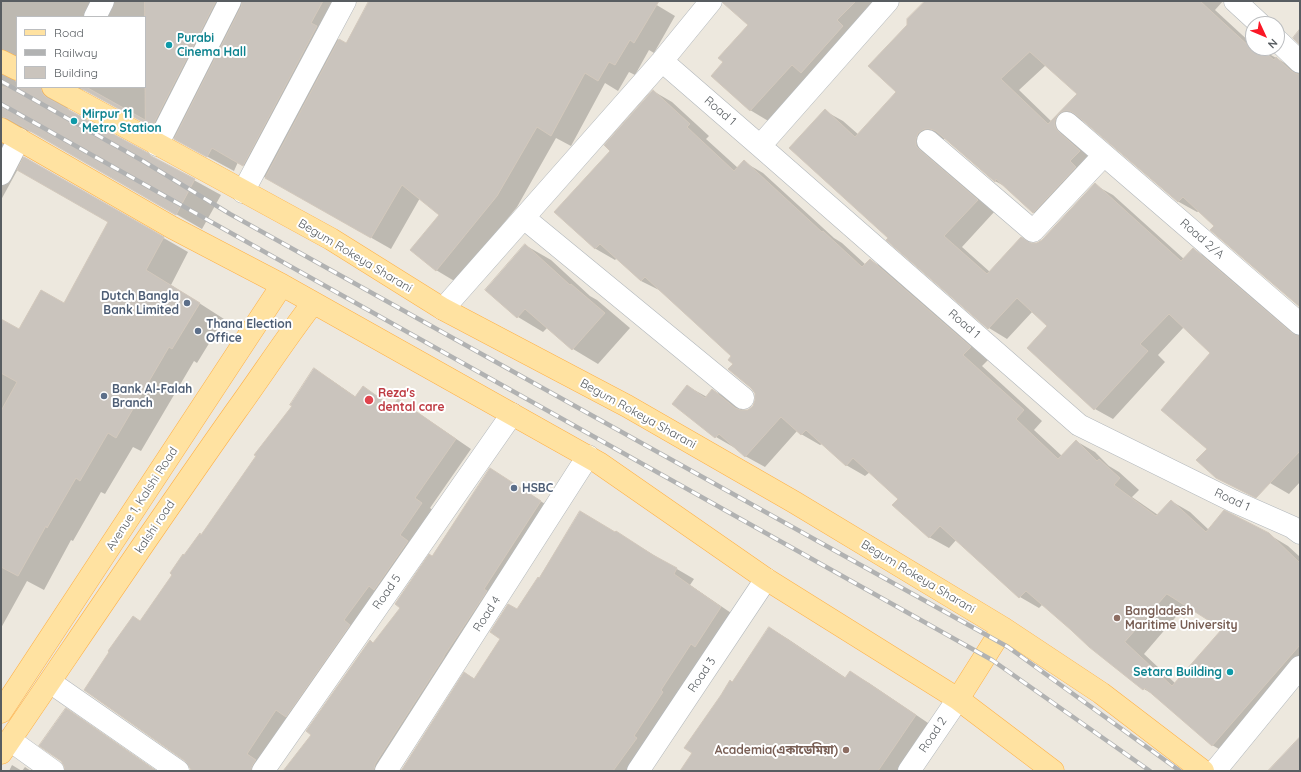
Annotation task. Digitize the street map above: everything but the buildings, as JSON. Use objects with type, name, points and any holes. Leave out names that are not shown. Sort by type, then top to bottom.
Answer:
[{"type":"main road","points":[[1,61],[16,68]]},
{"type":"main road","name":"Begum Rokeya Sharani","points":[[56,88],[157,145],[331,239],[443,309],[627,406],[801,506],[1003,628],[1101,693],[1203,771]]},
{"type":"main road","points":[[1,129],[174,228],[282,285],[600,463],[766,579],[958,699],[1053,771]]},
{"type":"main road","name":"Avenue 1, Kalshi Road","points":[[1,712],[282,285]]},
{"type":"main road","name":"kalshi road","points":[[5,747],[178,494],[268,367],[283,343],[313,303]]},
{"type":"main road","points":[[958,699],[1003,628]]},
{"type":"street","points":[[96,16],[103,1]]},
{"type":"street","points":[[157,145],[230,1]]},
{"type":"street","points":[[243,192],[345,1]]},
{"type":"street","points":[[443,309],[662,61],[710,1]]},
{"type":"street","points":[[760,146],[888,1]]},
{"type":"street","points":[[1235,1],[1251,16]]},
{"type":"street","points":[[1285,48],[1300,62]]},
{"type":"street","name":"Road 1","points":[[662,61],[1079,425],[1233,501],[1292,527],[1300,534]]},
{"type":"street","name":"Road 2/A","points":[[1067,123],[1300,324]]},
{"type":"street","points":[[1,174],[19,140]]},
{"type":"street","points":[[928,141],[1033,231],[1104,155]]},
{"type":"street","points":[[524,218],[742,398]]},
{"type":"street","name":"Road 5","points":[[263,771],[512,414]]},
{"type":"street","name":"Road 4","points":[[386,771],[588,456]]},
{"type":"street","name":"Road 3","points":[[638,771],[766,579]]},
{"type":"street","points":[[1215,771],[1300,667]]},
{"type":"street","points":[[50,682],[178,771]]},
{"type":"street","name":"Road 2","points":[[909,771],[958,699]]},
{"type":"street","points":[[5,747],[53,771]]},
{"type":"railway","points":[[1,81],[143,161],[230,214],[1008,647],[1180,771]]},
{"type":"railway","points":[[1,104],[992,660],[1150,771]]},
{"type":"place","name":"Purabi Cinema Hall","points":[[169,45]]},
{"type":"place","name":"Mirpur 11 Metro Station","points":[[74,121]]},
{"type":"place","name":"Dutch Bangla Bank Limited","points":[[187,303]]},
{"type":"place","name":"Thana Election Office","points":[[198,331]]},
{"type":"place","name":"Bank Al-Falah Branch","points":[[104,396]]},
{"type":"place","name":"Reza's dental care","points":[[369,400]]},
{"type":"place","name":"HSBC","points":[[514,488]]},
{"type":"place","name":"Bangladesh Maritime University","points":[[1117,618]]},
{"type":"place","name":"Setara Building","points":[[1230,672]]},
{"type":"place","name":"Academia(একাডেমিয়া)","points":[[846,750]]}]
